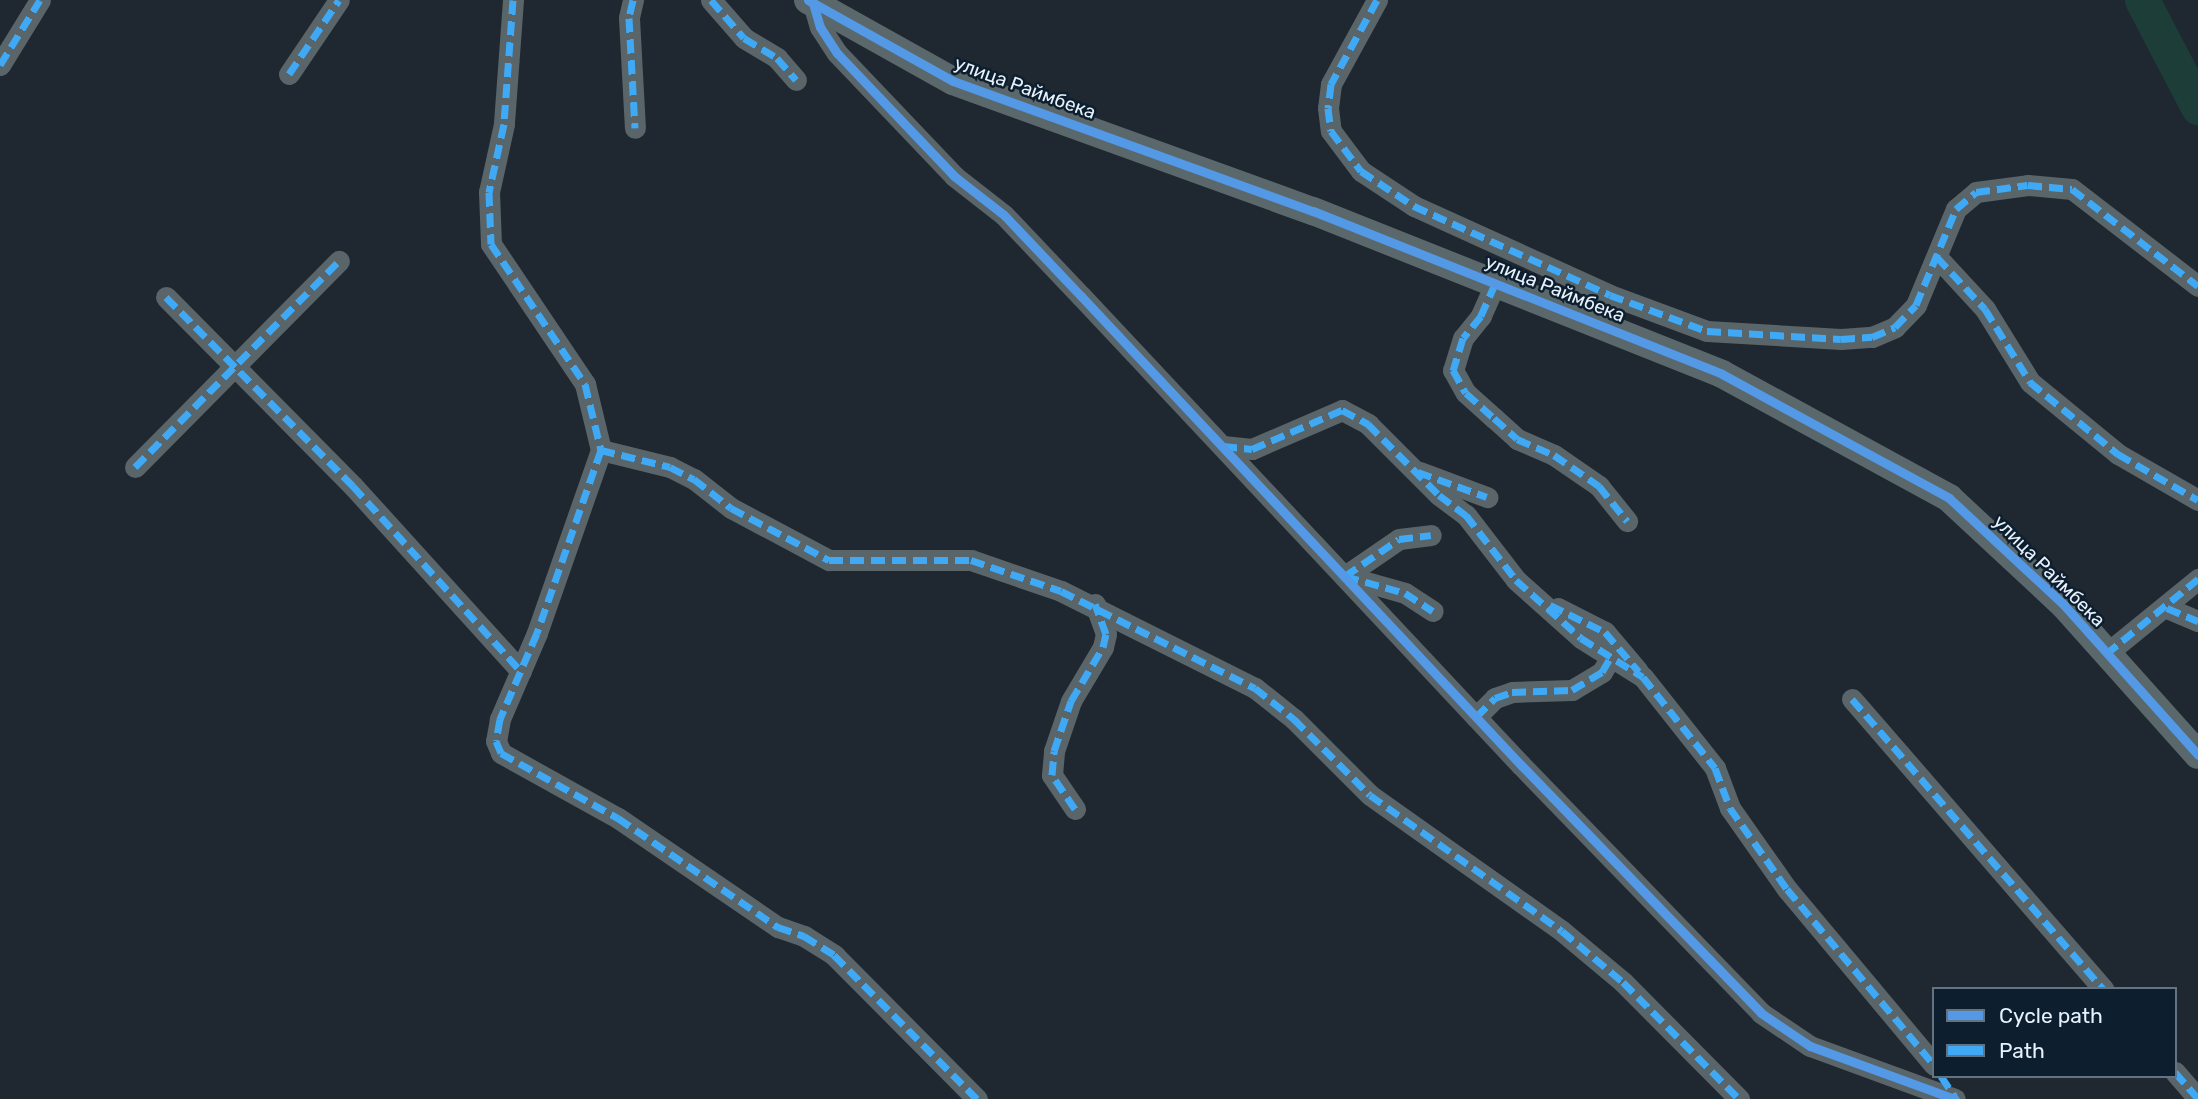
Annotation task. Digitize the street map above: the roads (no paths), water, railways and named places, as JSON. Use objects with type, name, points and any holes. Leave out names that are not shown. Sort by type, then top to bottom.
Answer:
[{"type":"street","points":[[0,65],[40,0]]},
{"type":"street","points":[[289,74],[339,0]]},
{"type":"street","points":[[513,0],[504,124],[489,192],[491,244],[585,384],[593,403],[601,450],[521,671],[500,719],[496,741],[501,753],[618,818],[778,927],[804,936],[834,955],[977,1099]]},
{"type":"street","points":[[633,0],[629,18],[635,128]]},
{"type":"street","points":[[710,0],[744,38],[777,58],[796,80]]},
{"type":"street","points":[[1377,0],[1331,84],[1331,131],[1361,170],[1414,206],[1610,295],[1727,335],[1872,337],[1895,327],[1916,305],[1956,209],[1976,192],[2028,185],[2072,188],[2198,286]]},
{"type":"street","points":[[810,1],[820,27],[837,53],[954,176],[1004,215],[1476,717],[1760,1013],[1810,1046],[1956,1099]]},
{"type":"street","name":"улица Раймбека","points":[[810,1],[953,81],[1313,211],[1722,374],[1949,498],[2064,604],[2198,755]]},
{"type":"street","points":[[1937,257],[1985,309],[2030,382],[2050,401],[2118,454],[2198,500]]},
{"type":"street","points":[[135,467],[238,366],[339,261]]},
{"type":"street","points":[[1495,284],[1480,317],[1463,338],[1453,370],[1466,393],[1517,439],[1553,455],[1599,486],[1627,521]]},
{"type":"street","points":[[166,297],[238,366],[521,671]]},
{"type":"street","points":[[1223,446],[1252,449],[1342,410],[1368,424],[1414,470],[1466,515],[1516,580],[1610,658],[1643,677]]},
{"type":"street","points":[[601,450],[670,467],[694,479],[731,508],[829,560],[971,560],[1095,604],[1168,648],[1255,688],[1294,719],[1370,795],[1562,932],[1623,982],[1739,1099]]},
{"type":"street","points":[[1414,470],[1487,497]]},
{"type":"street","points":[[1345,576],[1399,539],[1431,535]]},
{"type":"street","points":[[1345,576],[1405,593],[1433,611]]},
{"type":"street","points":[[2106,654],[2167,608],[2198,579]]},
{"type":"street","points":[[1543,602],[1605,632],[1627,653],[1715,768],[1730,808],[1779,879],[1932,1063]]},
{"type":"street","points":[[1075,810],[1052,775],[1054,751],[1071,701],[1103,647],[1106,634],[1095,604]]},
{"type":"street","points":[[2167,608],[2198,621]]},
{"type":"street","points":[[1476,717],[1495,698],[1512,692],[1572,690],[1602,672],[1610,658]]},
{"type":"street","points":[[1852,699],[2101,987]]},
{"type":"street","points":[[2177,1074],[2198,1098]]},
{"type":"street","points":[[1942,1078],[1956,1099]]},
{"type":"waterway","points":[[2142,0],[2198,107]]}]
